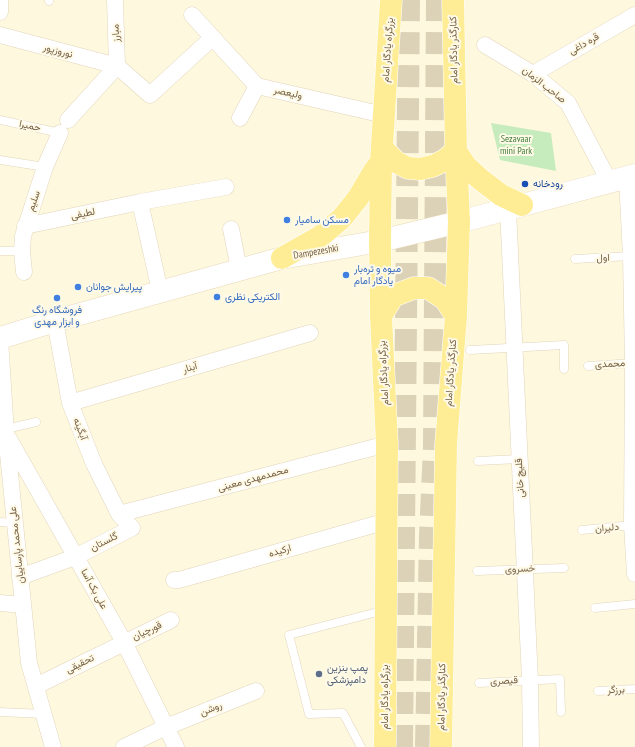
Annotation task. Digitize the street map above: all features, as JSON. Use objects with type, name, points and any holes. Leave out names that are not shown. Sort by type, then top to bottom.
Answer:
[{"type":"main road","name":"بزرگراه یادگار امام","points":[[385,747],[387,444],[381,316],[380,240],[382,155],[391,0]]},
{"type":"main road","name":"کنارگذر یادگار امام","points":[[441,747],[446,444],[456,316],[459,222],[453,0]]},
{"type":"main road","points":[[282,258],[321,236],[342,218],[358,198],[382,155],[408,168],[420,169],[433,166],[446,160],[456,151],[466,166],[515,207]]},
{"type":"main road","name":"Dampezeshki","points":[[0,338],[160,291],[282,258],[380,240],[627,180]]},
{"type":"main road","points":[[381,316],[393,296],[414,288],[428,288],[445,299],[456,316]]},
{"type":"street","points":[[0,0],[0,12]]},
{"type":"street","name":"مبارز","points":[[115,0],[117,66]]},
{"type":"street","points":[[192,15],[257,86],[240,118]]},
{"type":"street","name":"قره داغی","points":[[533,74],[635,15]]},
{"type":"street","name":"نوروزپور","points":[[0,35],[117,66]]},
{"type":"street","points":[[117,66],[150,95],[212,38]]},
{"type":"street","name":"صاحب الزمان","points":[[485,45],[533,74],[568,103],[627,180]]},
{"type":"street","name":"سلیم","points":[[24,272],[22,236],[45,166],[64,126],[117,66]]},
{"type":"street","name":"ولیعصر","points":[[257,86],[384,114]]},
{"type":"street","points":[[627,180],[634,363],[632,526],[635,574]]},
{"type":"street","name":"لطیفی","points":[[25,226],[140,202],[226,187]]},
{"type":"street","points":[[140,202],[160,291]]},
{"type":"street","name":"قلیچ خانی","points":[[515,207],[515,348],[532,747]]},
{"type":"street","points":[[231,229],[240,270]]},
{"type":"street","name":"آبگینه","points":[[55,321],[70,403],[94,464],[119,514],[132,528]]},
{"type":"street","name":"آبنار","points":[[70,403],[310,333]]},
{"type":"street","name":"علی محمد پارساییان","points":[[0,338],[8,523],[20,577],[29,663],[53,747]]},
{"type":"street","name":"علی بک آسا","points":[[5,426],[124,642],[176,747]]},
{"type":"street","name":"محمدمهدی معینی","points":[[119,514],[387,444]]},
{"type":"street","name":"ارکیده","points":[[174,580],[179,580],[387,521]]},
{"type":"street","name":"گلستان","points":[[20,577],[76,557],[132,528]]},
{"type":"street","points":[[0,603],[23,604]]},
{"type":"street","name":"قورچیان","points":[[124,642],[171,620]]},
{"type":"street","name":"تحقیقی","points":[[36,686],[124,642]]},
{"type":"street","name":"روشن","points":[[124,747],[166,727],[256,691]]},
{"type":"lane","name":"حمیرا","points":[[0,120],[64,126]]},
{"type":"lane","points":[[0,160],[45,166]]},
{"type":"lane","points":[[0,251],[22,251]]},
{"type":"lane","name":"اول","points":[[575,259],[631,256]]},
{"type":"lane","points":[[470,350],[564,345],[564,369]]},
{"type":"lane","name":"محمدی","points":[[588,366],[634,363]]},
{"type":"lane","points":[[5,426],[36,422]]},
{"type":"lane","points":[[478,460],[519,459]]},
{"type":"lane","name":"دلیران","points":[[582,530],[632,526]]},
{"type":"lane","name":"خسروی","points":[[477,571],[564,568]]},
{"type":"lane","points":[[595,608],[635,604]]},
{"type":"lane","points":[[361,747],[343,713],[309,714],[289,635],[386,610]]},
{"type":"lane","name":"قیصری","points":[[479,683],[560,679],[561,712]]},
{"type":"lane","name":"برزگر","points":[[598,691],[635,689]]},
{"type":"lane","points":[[0,712],[44,714]]},
{"type":"green space","name":"Sezavaar mini Park","points":[[491,123],[551,133],[556,171],[500,160]]},
{"type":"tunnel","points":[[402,747],[409,0]]},
{"type":"tunnel","points":[[426,747],[430,536],[434,447],[437,0]]},
{"type":"place","name":"رودخانه","points":[[525,184]]},
{"type":"place","name":"مسکن سامیار","points":[[287,220]]},
{"type":"place","name":"میوه و تره‌بار یادگار امام","points":[[346,275]]},
{"type":"place","name":"پیرایش جوانان","points":[[78,287]]},
{"type":"place","name":"الکتریکی نظری","points":[[217,297]]},
{"type":"place","name":"فروشگاه رنگ و ابزار مهدی","points":[[57,298]]},
{"type":"place","name":"پمپ بنزین دامپزشکی","points":[[319,674]]}]
